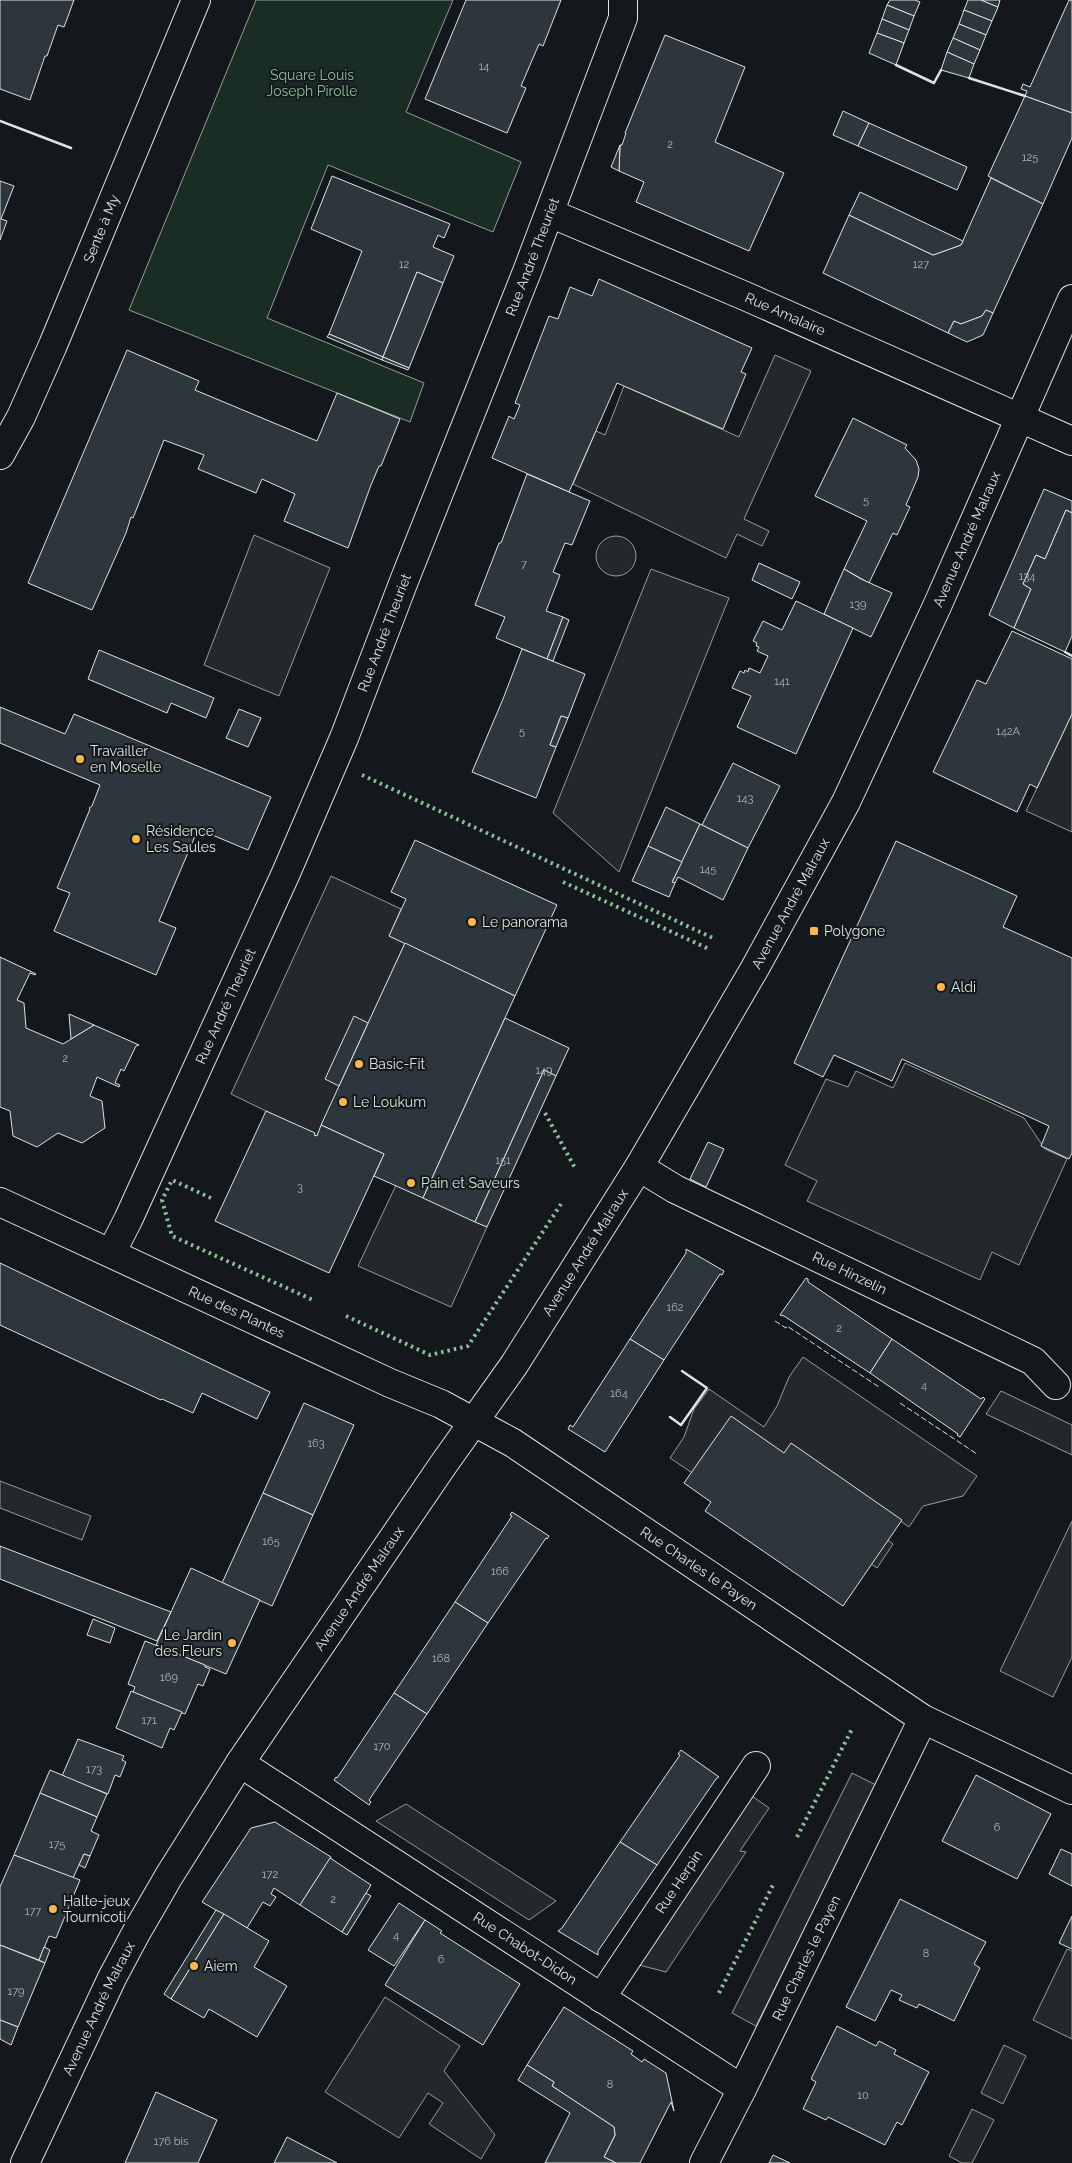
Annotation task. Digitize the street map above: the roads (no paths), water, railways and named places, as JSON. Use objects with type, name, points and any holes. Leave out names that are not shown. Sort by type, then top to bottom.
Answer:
[{"type":"street","name":"Sente à My","points":[[0,455],[21,417],[53,345],[196,0]]},
{"type":"street","name":"Rue André Theuriet","points":[[111,1254],[282,882],[344,738],[550,213],[623,18],[623,0]]},
{"type":"street","name":"Rue Amalaire","points":[[550,213],[745,296],[1072,441]]},
{"type":"street","name":"Avenue André Malraux","points":[[25,2163],[92,2019],[136,1933],[240,1763],[514,1365],[639,1167],[755,968],[846,802],[938,604],[1072,299]]},
{"type":"street","name":"Rue Hinzelin","points":[[639,1167],[675,1189],[1033,1361],[1056,1385]]},
{"type":"street","name":"Rue des Plantes","points":[[0,1202],[441,1404],[474,1422]]},
{"type":"street","name":"Rue Charles le Payen","points":[[474,1422],[532,1454],[923,1719],[1072,1790]]},
{"type":"street","name":"Rue Charles le Payen","points":[[742,2089],[923,1719]]},
{"type":"street","name":"Rue Chabot-Didon","points":[[240,1763],[742,2089]]},
{"type":"street","name":"Rue Herpin","points":[[601,1998],[756,1766]]},
{"type":"street","points":[[704,2163],[742,2089]]},
{"type":"place","name":"Travailler en Moselle","points":[[80,759]]},
{"type":"place","name":"Résidence Les Saules","points":[[136,839]]},
{"type":"place","name":"Le panorama","points":[[472,922]]},
{"type":"place","name":"Polygone","points":[[814,931]]},
{"type":"place","name":"Aldi","points":[[941,987]]},
{"type":"place","name":"Basic-Fit","points":[[359,1064]]},
{"type":"place","name":"Le Loukum","points":[[343,1102]]},
{"type":"place","name":"Pain et Saveurs","points":[[411,1183]]},
{"type":"place","name":"Le Jardin des Fleurs","points":[[232,1643]]},
{"type":"place","name":"Halte-jeux Tournicoti","points":[[53,1909]]},
{"type":"place","name":"Aiem","points":[[194,1966]]},
{"type":"park label","name":"Square Louis Joseph Pirolle","points":[[312,84]]}]
